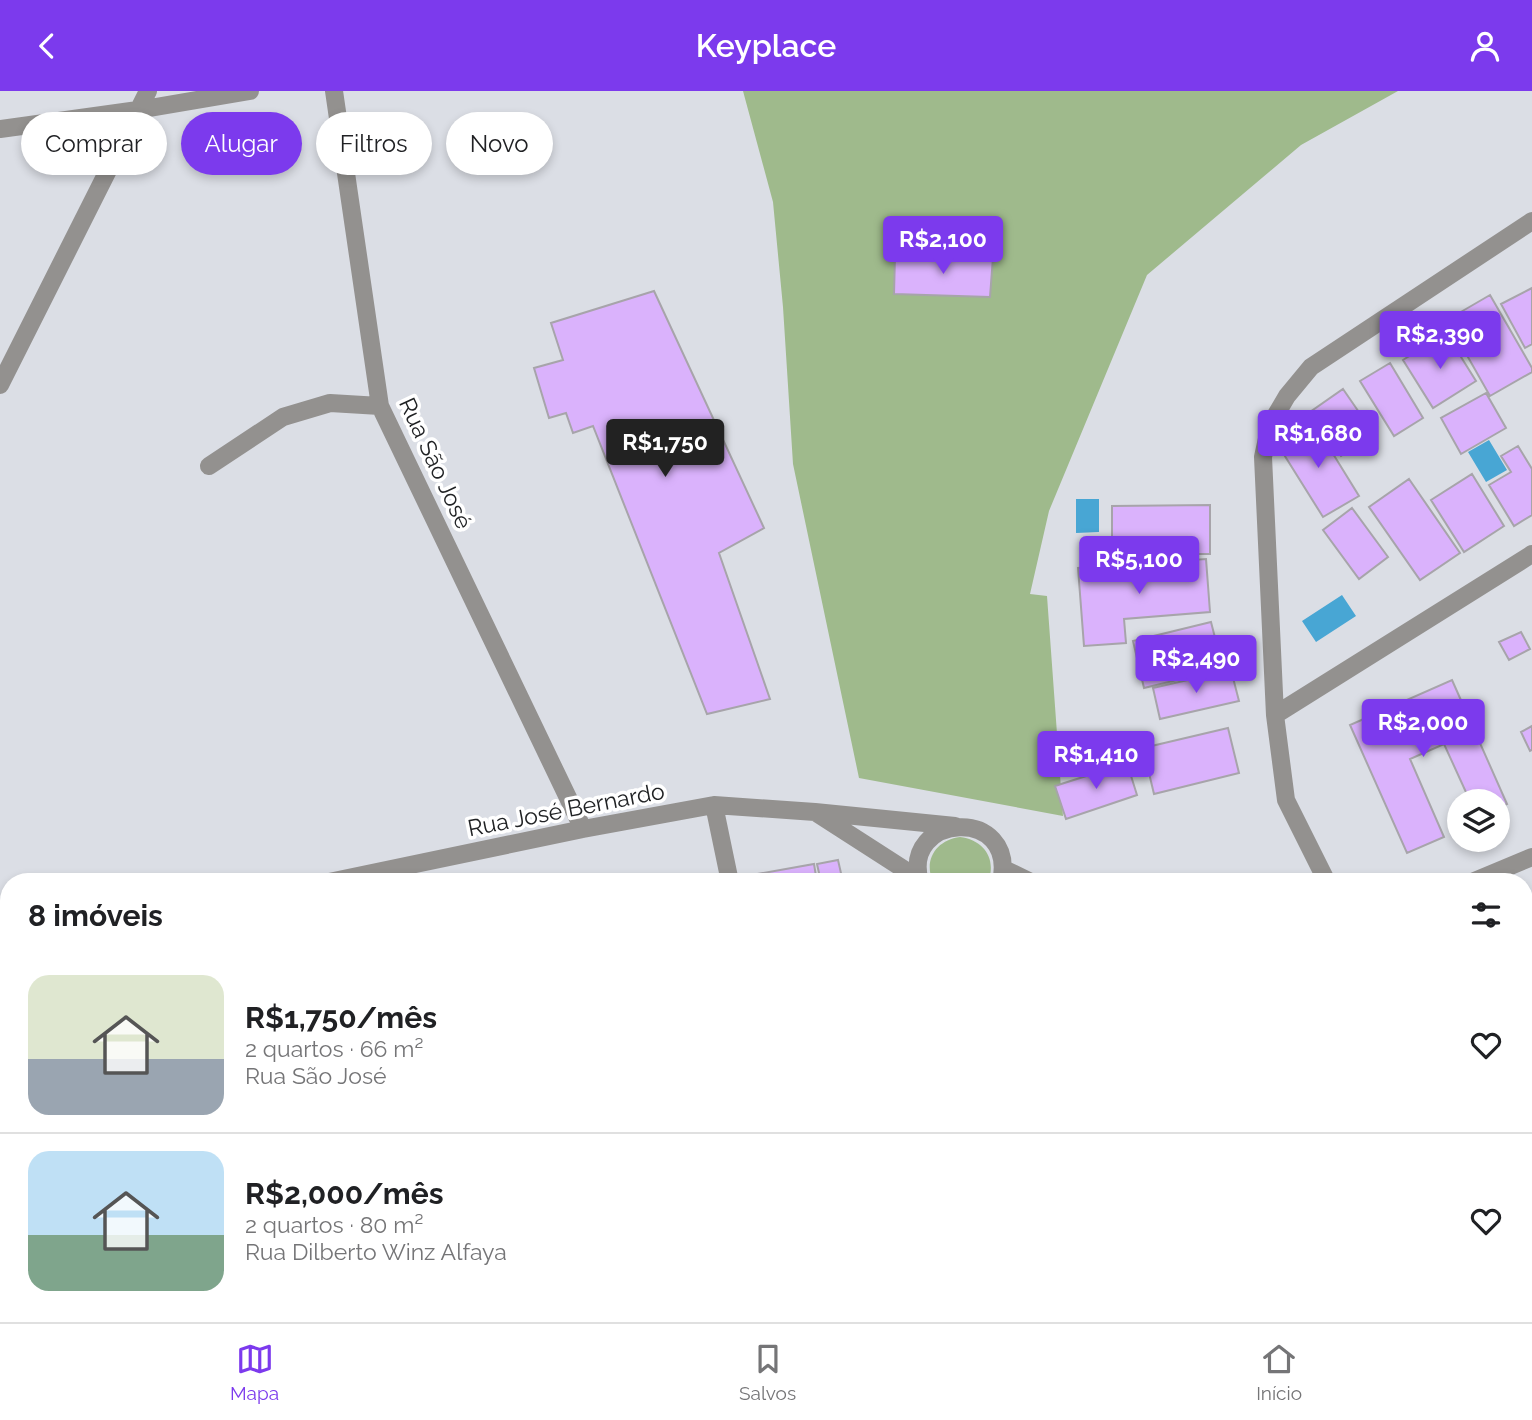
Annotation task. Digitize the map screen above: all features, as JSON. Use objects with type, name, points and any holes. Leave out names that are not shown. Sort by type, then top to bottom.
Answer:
[{"type":"street","points":[[2,376],[148,91]]},
{"type":"street","points":[[0,129],[250,91]]},
{"type":"street","name":"Rua São José","points":[[334,91],[380,406],[583,829]]},
{"type":"street","points":[[1322,873],[1286,800],[1275,715],[1263,457],[1270,425],[1287,396],[1311,367],[1532,221]]},
{"type":"street","points":[[209,466],[283,417],[330,403],[380,406]]},
{"type":"street","points":[[1275,715],[1532,554]]},
{"type":"street","points":[[714,805],[728,873]]},
{"type":"street","name":"Rua José Bernardo","points":[[372,873],[714,805],[969,827],[983,832],[995,841],[1002,855],[1003,873]]},
{"type":"street","name":"Rua José Bernardo","points":[[815,813],[909,873]]},
{"type":"street","points":[[919,873],[918,864],[922,851],[930,839],[955,826]]},
{"type":"street","points":[[1494,873],[1532,857]]},
{"type":"green space","points":[[743,91],[1398,91],[1301,145],[1147,275],[1049,511],[1030,594],[1047,596],[1063,816],[859,778],[793,464],[773,202]]},
{"type":"green space","points":[[960,837],[982,846],[989,858],[990,873],[930,873],[934,852],[952,839]]},
{"type":"water","points":[[1489,440],[1507,470],[1486,482],[1468,452]]},
{"type":"water","points":[[1076,499],[1099,499],[1099,532],[1076,533]]},
{"type":"water","points":[[1342,595],[1356,616],[1316,642],[1302,621]]},
{"type":"building","points":[[895,255],[993,257],[990,297],[894,294]]},
{"type":"building","points":[[1532,288],[1532,344],[1525,348],[1501,304]]},
{"type":"building","points":[[654,291],[764,528],[719,553],[770,699],[707,714],[593,426],[573,433],[566,413],[549,418],[534,368],[563,360],[551,323]]},
{"type":"building","points":[[1490,295],[1532,372],[1490,396],[1447,320]]},
{"type":"building","points":[[1446,333],[1476,381],[1433,408],[1403,360]]},
{"type":"building","points":[[1390,363],[1423,418],[1394,436],[1360,381]]},
{"type":"building","points":[[1343,389],[1374,434],[1341,456],[1310,412]]},
{"type":"building","points":[[1486,393],[1506,428],[1461,454],[1441,418]]},
{"type":"building","points":[[1314,423],[1359,496],[1323,517],[1278,445]]},
{"type":"building","points":[[1518,446],[1532,469],[1532,515],[1514,526],[1489,485],[1511,472],[1501,456]]},
{"type":"building","points":[[1472,474],[1504,526],[1464,552],[1431,500]]},
{"type":"building","points":[[1409,479],[1460,553],[1420,580],[1369,507]]},
{"type":"building","points":[[1210,505],[1210,554],[1112,554],[1112,506]]},
{"type":"building","points":[[1352,508],[1388,557],[1359,579],[1323,530]]},
{"type":"building","points":[[1206,559],[1210,612],[1124,619],[1126,643],[1084,646],[1078,568]]},
{"type":"building","points":[[1211,622],[1223,669],[1144,688],[1133,641]]},
{"type":"building","points":[[1521,632],[1530,649],[1509,660],[1499,642]]},
{"type":"building","points":[[1231,670],[1239,701],[1160,719],[1153,688]]},
{"type":"building","points":[[1452,680],[1500,789],[1465,789],[1444,744],[1410,759],[1444,837],[1407,853],[1350,725]]},
{"type":"building","points":[[1532,726],[1532,750],[1530,751],[1521,732]]},
{"type":"building","points":[[1228,728],[1239,773],[1154,794],[1143,748]]},
{"type":"building","points":[[1127,763],[1137,795],[1066,819],[1055,786]]},
{"type":"building","points":[[838,860],[841,873],[819,873],[817,864]]},
{"type":"building","points":[[814,864],[816,873],[763,873]]}]
